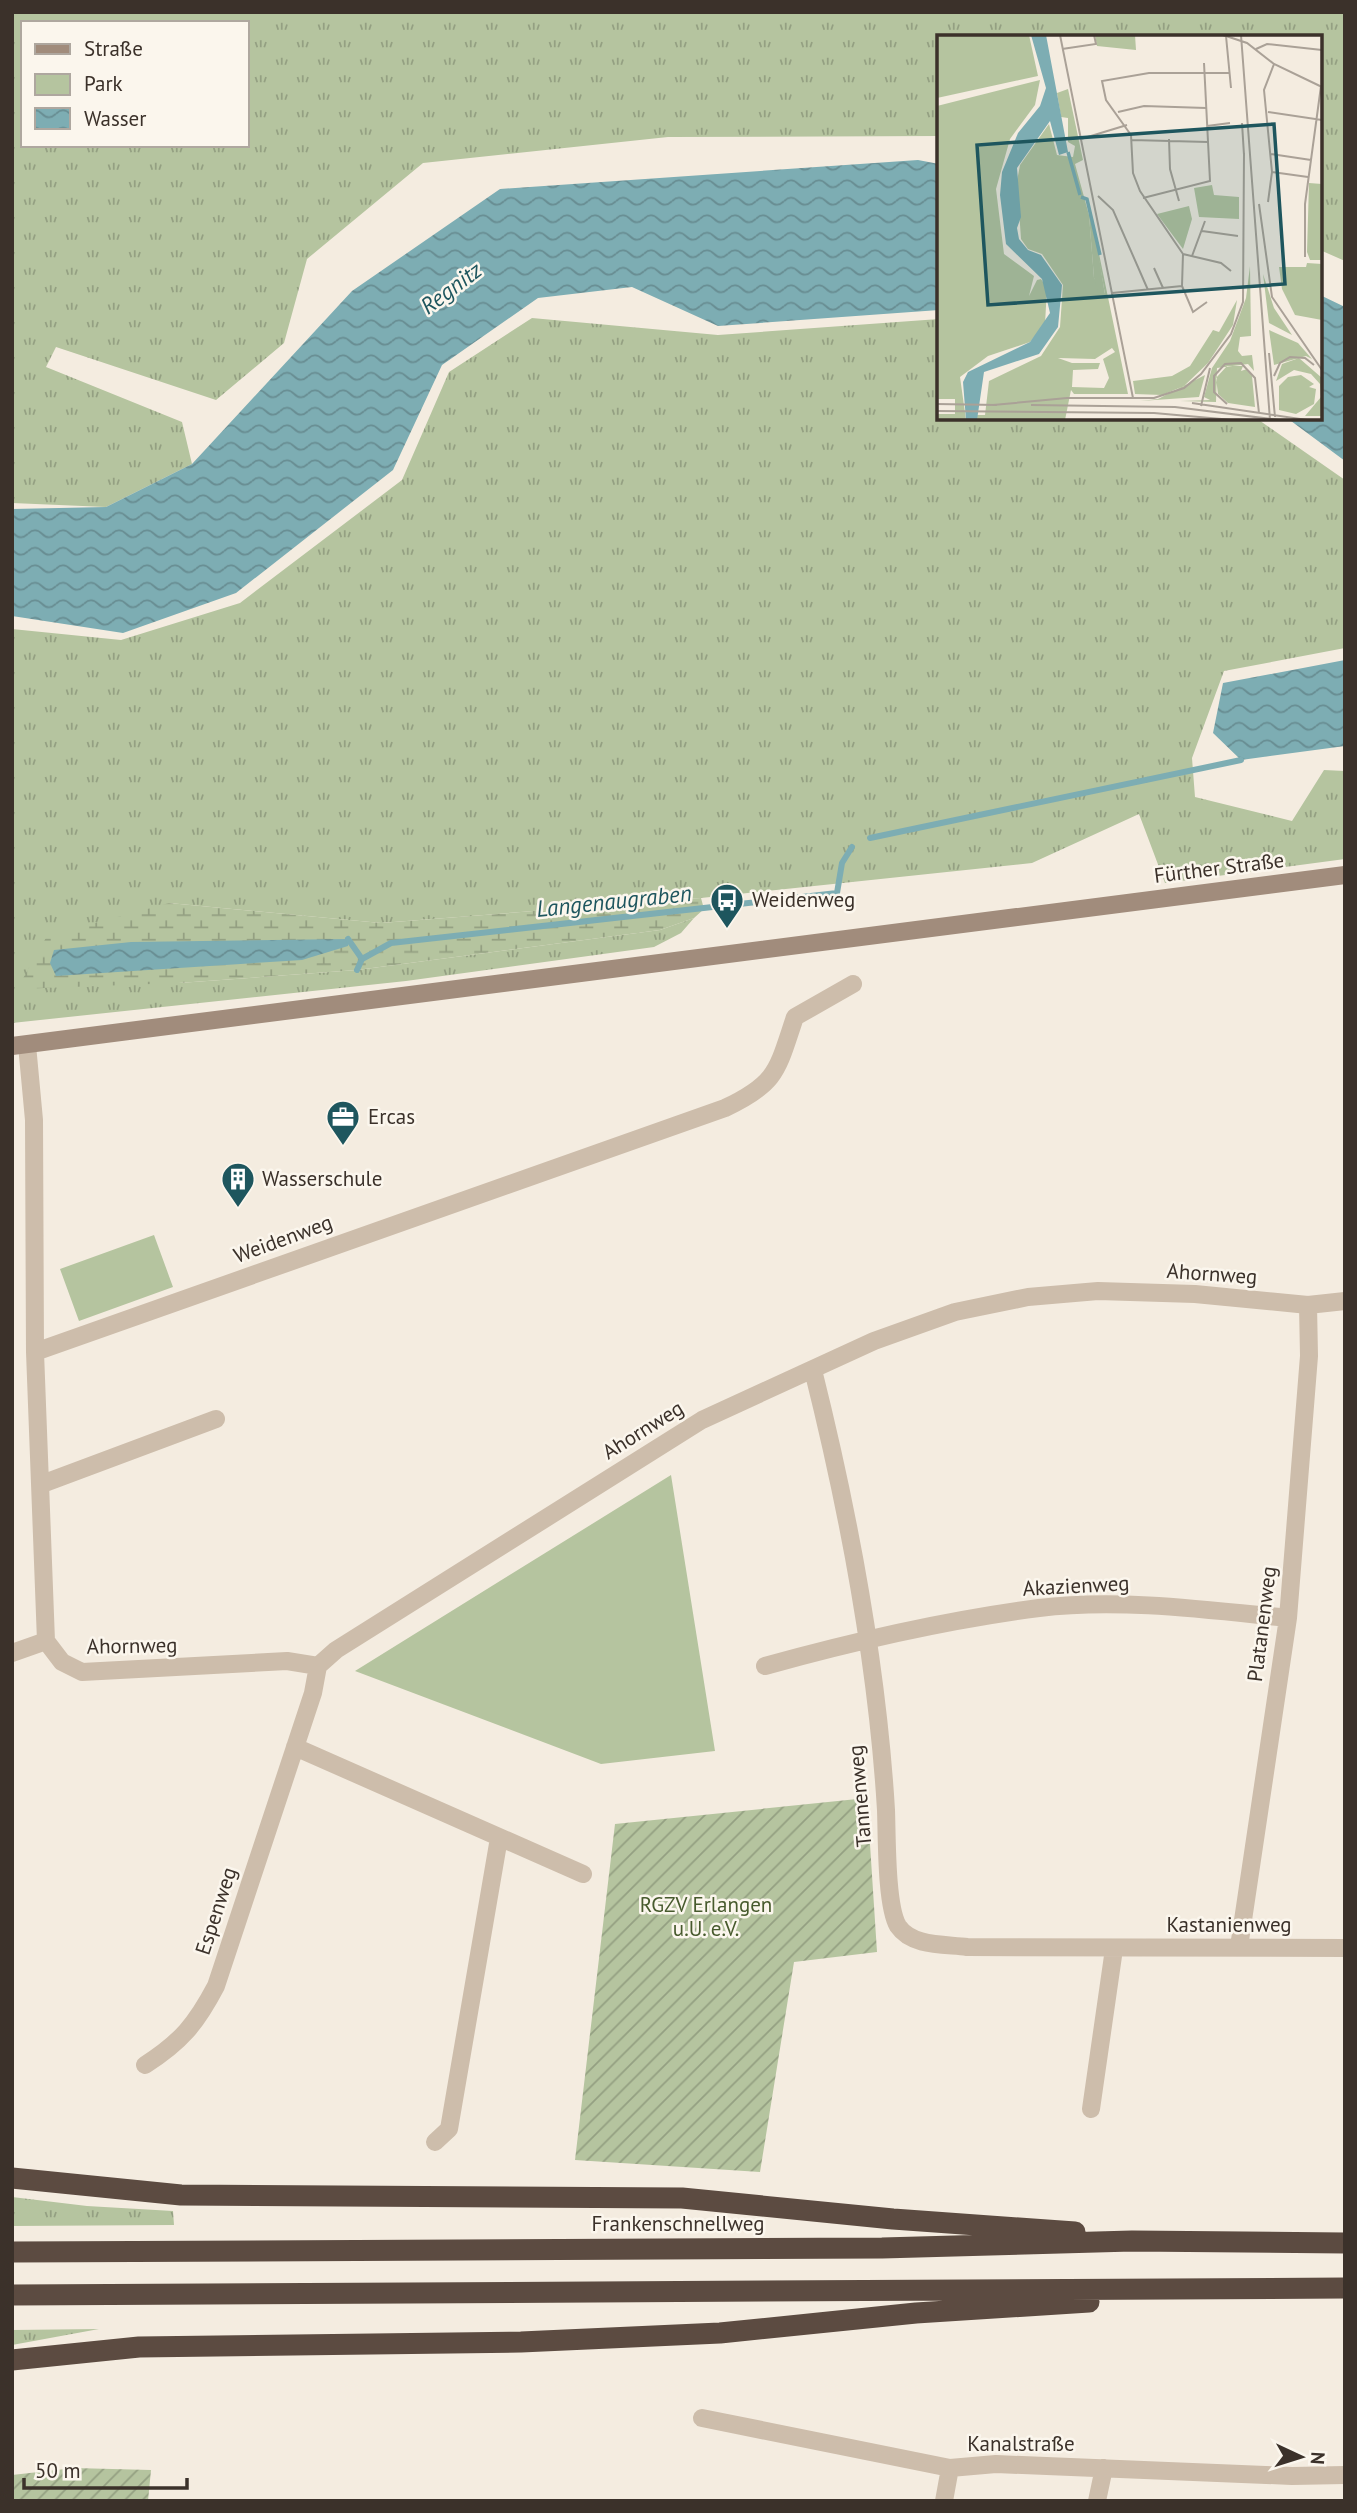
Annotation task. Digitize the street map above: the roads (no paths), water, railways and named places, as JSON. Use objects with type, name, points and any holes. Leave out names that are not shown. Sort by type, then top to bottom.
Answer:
[{"type":"highway","points":[[12,2178],[181,2195],[682,2198],[892,2219],[1062,2230],[1132,2241]]},
{"type":"highway","name":"Frankenschnellweg","points":[[12,2252],[868,2248],[1132,2241],[1345,2243]]},
{"type":"highway","points":[[12,2295],[1345,2288]]},
{"type":"highway","points":[[12,2360],[139,2347],[521,2342],[720,2333],[916,2313],[1059,2306],[1167,2291]]},
{"type":"street","name":"Fürther Straße","points":[[19,1046],[1345,875]]},
{"type":"street","name":"Weidenweg","points":[[35,1352],[724,1108],[756,1093],[776,1073],[795,1017],[853,984]]},
{"type":"street","points":[[12,1653],[46,1641],[35,1352],[34,1120],[19,1046]]},
{"type":"street","name":"Ahornweg","points":[[46,1641],[62,1662],[82,1672],[287,1661],[318,1666],[336,1650],[702,1420],[874,1341],[955,1311],[1028,1297],[1112,1292],[1195,1294],[1308,1305],[1345,1301]]},
{"type":"street","name":"Platanenweg","points":[[1239,1947],[1288,1618],[1309,1356],[1308,1305]]},
{"type":"street","name":"Tannenweg","points":[[813,1370],[845,1500],[868,1638],[894,1916],[899,1927],[917,1940]]},
{"type":"street","points":[[42,1483],[216,1419]]},
{"type":"street","name":"Akazienweg","points":[[868,1638],[1041,1608],[1166,1605],[1288,1618]]},
{"type":"street","points":[[765,1666],[868,1638]]},
{"type":"street","name":"Espenweg","points":[[145,2065],[175,2045],[200,2018],[216,1986],[295,1746],[318,1666]]},
{"type":"street","points":[[295,1746],[583,1874]]},
{"type":"street","points":[[435,2141],[449,2129],[499,1838]]},
{"type":"street","name":"Kastanienweg","points":[[917,1940],[967,1947],[1345,1948]]},
{"type":"street","points":[[1091,2109],[1114,1949]]},
{"type":"street","name":"Kanalstraße","points":[[702,2418],[950,2468],[996,2464],[1292,2476],[1345,2475]]},
{"type":"street","points":[[944,2501],[950,2468]]},
{"type":"street","points":[[1097,2501],[1104,2468]]},
{"type":"water","name":"Regnitz","points":[[918,160],[937,164],[937,310],[718,326],[632,287],[538,298],[442,365],[393,470],[236,593],[123,633],[12,616],[12,509],[106,507],[192,464],[352,291],[500,189]]},
{"type":"water","points":[[1322,296],[1345,307],[1345,461],[1290,420],[1322,420]]},
{"type":"water","points":[[1345,660],[1345,746],[1241,760],[1213,733],[1223,683]]},
{"type":"water","points":[[348,939],[348,946],[302,960],[56,976],[50,963],[54,950],[131,942]]},
{"type":"waterway","name":"Langenaugraben","points":[[870,838],[1241,760]]},
{"type":"waterway","name":"Langenaugraben","points":[[357,970],[362,959],[391,943],[837,893],[842,863],[852,847]]},
{"type":"waterway","points":[[348,939],[362,959]]},
{"type":"place","name":"Weidenweg","points":[[727,930]]},
{"type":"place","name":"Ercas","points":[[343,1147]]},
{"type":"place","name":"Wasserschule","points":[[238,1209]]},
{"type":"park label","name":"RGZV Erlangen u.U. e.V.","points":[[706,1917]]}]
